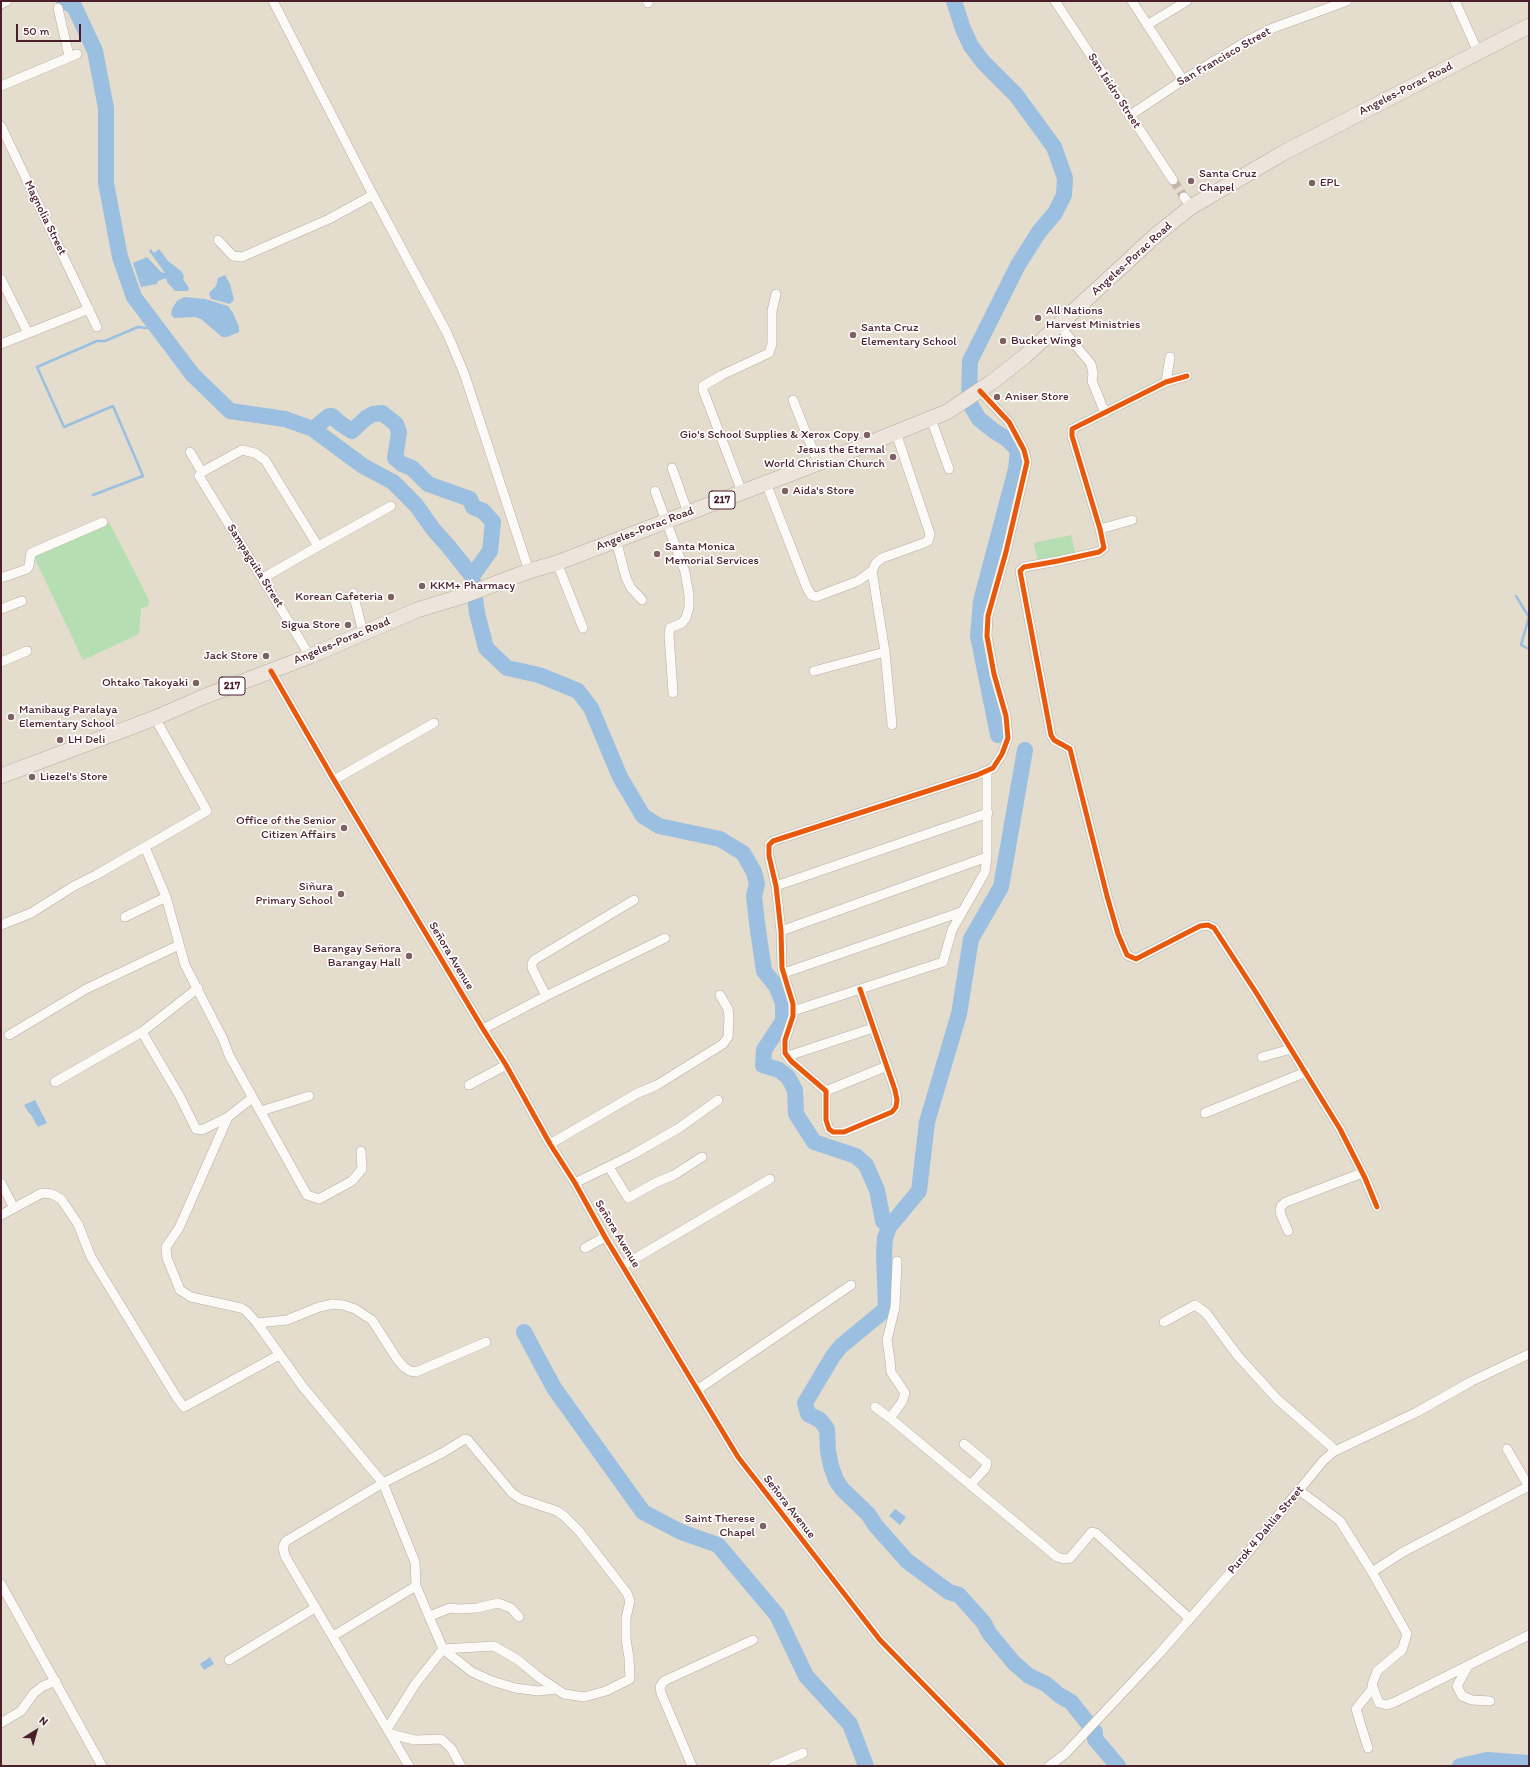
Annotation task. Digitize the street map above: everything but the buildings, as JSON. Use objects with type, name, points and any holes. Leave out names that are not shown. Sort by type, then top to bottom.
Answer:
[{"type":"main road","name":"Angeles-Porac Road","points":[[1,776],[155,718],[203,697],[310,656],[417,610],[463,596],[616,540],[896,433],[956,408],[1025,356],[1156,235],[1188,202],[1529,26]]},
{"type":"street","points":[[1,4],[7,1]]},
{"type":"street","points":[[273,1],[373,195],[447,333],[457,357],[529,571]]},
{"type":"street","name":"San Isidro Street","points":[[1055,1],[1129,116],[1173,180]]},
{"type":"street","points":[[1132,1],[1184,80]]},
{"type":"street","points":[[1147,25],[1187,1]]},
{"type":"street","name":"San Francisco Street","points":[[1129,116],[1247,41],[1272,28],[1347,1]]},
{"type":"street","points":[[1455,1],[1478,52]]},
{"type":"street","points":[[1,86],[73,55],[58,8]]},
{"type":"street","name":"Magnolia Street","points":[[1,126],[97,327]]},
{"type":"street","points":[[218,240],[233,256],[242,257],[330,219],[373,195]]},
{"type":"street","points":[[1,279],[28,333]]},
{"type":"street","points":[[742,492],[703,390],[703,386],[722,375],[769,353],[772,344],[772,306],[776,294]]},
{"type":"street","points":[[1,344],[89,309]]},
{"type":"street","points":[[1059,325],[1091,364],[1093,374],[1092,381],[1105,414]]},
{"type":"street","points":[[1166,382],[1170,357]]},
{"type":"street","points":[[1188,376],[1166,382],[1105,414],[1075,426],[1071,432],[1104,548],[1099,552],[1024,567],[1020,571],[1020,579],[1051,735],[1054,740],[1070,749],[1118,934],[1127,955],[1136,959],[1200,926],[1208,925],[1214,928],[1306,1072],[1340,1129],[1377,1207]]},
{"type":"street","points":[[860,989],[895,1090],[897,1100],[896,1107],[892,1112],[844,1132],[833,1132],[829,1129],[826,1120],[826,1091],[785,1053],[785,1040],[791,1024],[793,1011],[790,992],[782,968],[781,931],[776,886],[769,856],[769,845],[773,841],[987,771],[993,768],[1002,754],[1008,738],[1006,716],[994,674],[987,636],[988,616],[1006,552],[1027,462],[1024,450],[1010,422],[977,392]]},
{"type":"street","points":[[793,400],[818,463]]},
{"type":"street","points":[[931,419],[949,469]]},
{"type":"street","points":[[766,483],[806,588],[811,595],[816,597],[858,581],[872,571],[876,563],[882,558],[928,541],[930,534],[896,433]]},
{"type":"street","points":[[201,474],[242,450],[259,455],[265,460],[317,547]]},
{"type":"street","name":"Sampaguita Street","points":[[190,452],[201,474],[310,656]]},
{"type":"street","points":[[672,468],[688,513]]},
{"type":"street","points":[[656,491],[685,572],[689,595],[689,607],[686,618],[682,623],[670,628],[669,634],[673,693]]},
{"type":"street","points":[[263,578],[390,506]]},
{"type":"street","points":[[1100,530],[1132,520]]},
{"type":"street","points":[[1,578],[27,569],[30,566],[31,553],[103,522]]},
{"type":"street","points":[[616,540],[626,578],[631,588],[642,600]]},
{"type":"street","points":[[557,562],[583,628]]},
{"type":"street","points":[[872,571],[885,652],[892,725]]},
{"type":"street","points":[[353,593],[363,632]]},
{"type":"street","points":[[1,609],[22,600]]},
{"type":"street","points":[[1,662],[27,651]]},
{"type":"street","points":[[814,671],[885,652]]},
{"type":"street","name":"Señora Avenue","points":[[271,671],[334,780],[506,1066],[605,1237],[624,1266],[738,1457],[880,1640],[1003,1766]]},
{"type":"street","points":[[1,925],[31,912],[207,811],[155,718]]},
{"type":"street","points":[[334,780],[434,723]]},
{"type":"street","points":[[793,1011],[943,962],[952,930],[985,872],[987,857],[988,813],[987,771]]},
{"type":"street","points":[[776,886],[988,813]]},
{"type":"street","points":[[145,847],[166,897],[185,965],[223,1039],[229,1055],[307,1195],[319,1199],[352,1181],[362,1169],[361,1151]]},
{"type":"street","points":[[781,931],[987,857]]},
{"type":"street","points":[[125,917],[166,897]]},
{"type":"street","points":[[546,996],[532,968],[534,960],[634,900]]},
{"type":"street","points":[[784,973],[961,912]]},
{"type":"street","points":[[483,1029],[546,996],[665,938]]},
{"type":"street","points":[[9,1035],[86,989],[179,945]]},
{"type":"street","points":[[55,1082],[142,1032],[198,988]]},
{"type":"street","points":[[550,1144],[636,1094],[657,1084],[723,1044],[728,1037],[729,1016],[728,1009],[720,995]]},
{"type":"street","points":[[788,1056],[873,1028]]},
{"type":"street","points":[[142,1032],[196,1129],[202,1130],[228,1118],[252,1098]]},
{"type":"street","points":[[1262,1057],[1291,1049]]},
{"type":"street","points":[[470,1085],[506,1066]]},
{"type":"street","points":[[826,1091],[887,1066]]},
{"type":"street","points":[[1205,1113],[1306,1072]]},
{"type":"street","points":[[261,1111],[309,1096]]},
{"type":"street","points":[[575,1183],[679,1128],[718,1100]]},
{"type":"street","points":[[228,1118],[179,1228],[166,1247],[166,1258],[180,1290],[191,1297],[241,1308],[246,1311],[257,1323],[303,1387],[383,1483],[415,1562],[416,1586],[443,1649],[472,1672],[492,1681],[515,1688],[538,1691],[556,1689]]},
{"type":"street","points":[[609,1166],[628,1198],[655,1183],[674,1175],[702,1157]]},
{"type":"street","points":[[1288,1231],[1280,1210],[1281,1206],[1286,1202],[1362,1173]]},
{"type":"street","points":[[624,1266],[770,1179]]},
{"type":"street","points":[[1,1183],[14,1208]]},
{"type":"street","points":[[1,1215],[42,1193],[52,1194],[61,1199],[78,1224],[92,1258],[177,1398],[184,1407],[279,1355]]},
{"type":"street","points":[[585,1248],[605,1237]]},
{"type":"street","points":[[890,1418],[902,1402],[905,1393],[891,1372],[887,1340],[895,1307],[897,1261]]},
{"type":"street","points":[[697,1390],[852,1285]]},
{"type":"street","points":[[257,1323],[287,1320],[319,1307],[333,1304],[343,1305],[355,1309],[372,1320],[397,1359],[404,1367],[410,1371],[416,1372],[486,1342]]},
{"type":"street","points":[[1164,1322],[1195,1305],[1206,1313],[1238,1356],[1277,1399],[1332,1447],[1333,1452]]},
{"type":"street","name":"Purok 4 Dahlia Street","points":[[1048,1766],[1065,1754],[1190,1619],[1244,1557],[1323,1461],[1333,1452],[1417,1412],[1472,1381],[1529,1354]]},
{"type":"street","points":[[875,1407],[971,1484],[1058,1557],[1064,1559],[1070,1558],[1092,1532],[1096,1533],[1190,1619]]},
{"type":"street","points":[[388,1731],[416,1683],[443,1649],[494,1646],[518,1660],[540,1678],[564,1694],[584,1697],[606,1691],[630,1679],[626,1639],[626,1618],[630,1601],[627,1593],[579,1531],[557,1511],[535,1504],[512,1493],[468,1440],[465,1439],[442,1454],[383,1483],[286,1541],[283,1547],[285,1556],[333,1636],[388,1731],[409,1766]]},
{"type":"street","points":[[964,1444],[987,1463],[985,1469],[971,1484]]},
{"type":"street","points":[[1372,1572],[1403,1552],[1529,1486],[1507,1449]]},
{"type":"street","points":[[1299,1490],[1340,1521],[1372,1572],[1407,1634],[1402,1650],[1377,1671],[1372,1689],[1356,1709],[1368,1748]]},
{"type":"street","points":[[1,1584],[102,1766]]},
{"type":"street","points":[[333,1636],[416,1586]]},
{"type":"street","points":[[430,1616],[450,1608],[477,1608],[498,1603],[511,1608],[519,1617]]},
{"type":"street","points":[[230,1660],[315,1608]]},
{"type":"street","points":[[1372,1689],[1379,1702],[1387,1705],[1529,1635]]},
{"type":"street","points":[[692,1766],[661,1693],[660,1687],[664,1681],[753,1640]]},
{"type":"street","points":[[1468,1666],[1457,1686],[1462,1696],[1472,1700],[1490,1701]]},
{"type":"street","points":[[1,1723],[21,1711],[34,1693],[43,1686],[56,1681]]},
{"type":"street","points":[[388,1731],[415,1740],[441,1739],[451,1748],[461,1766]]},
{"type":"street","points":[[773,1766],[803,1753]]},
{"type":"green space","points":[[109,522],[149,600],[148,606],[141,608],[139,634],[83,660],[34,557]]},
{"type":"green space","points":[[1071,535],[1076,556],[1038,564],[1034,543]]},
{"type":"water","points":[[151,249],[154,253],[159,249],[168,261],[181,271],[184,276],[183,279],[189,288],[188,291],[175,291],[167,282],[166,278],[158,281],[157,284],[141,287],[133,263],[147,257],[161,272],[165,273],[149,251]]},
{"type":"water","points":[[225,275],[230,284],[234,300],[230,304],[211,299],[209,293],[216,286],[218,278]]},
{"type":"water","points":[[184,297],[205,299],[228,306],[239,327],[239,332],[227,337],[222,337],[201,319],[195,317],[174,318],[171,314],[172,309],[177,301]]},
{"type":"water","points":[[35,1100],[47,1123],[38,1127],[24,1105]]},
{"type":"water","points":[[895,1509],[906,1517],[900,1525],[889,1516]]},
{"type":"water","points":[[210,1657],[214,1664],[204,1670],[200,1664]]},
{"type":"waterway","points":[[64,1],[74,6],[95,51],[106,108],[106,183],[120,257],[134,297],[192,374],[230,411],[285,419],[313,429],[329,416],[332,416],[352,431],[366,418],[373,414],[382,413],[396,424],[399,432],[395,458],[402,464],[412,468],[428,484],[470,499],[473,507],[483,511],[493,522],[490,551],[472,576],[477,613],[486,648],[507,668],[539,675],[578,691],[591,708],[620,777],[643,816],[659,826],[720,839],[743,853],[754,872],[757,884],[754,896],[764,971],[776,986],[783,1003],[783,1021],[764,1050],[763,1065],[779,1070],[788,1077],[795,1090],[796,1114],[814,1142],[856,1156],[866,1165],[877,1190],[883,1221],[889,1227],[885,1238],[884,1254],[886,1309],[841,1346],[833,1356],[805,1403],[808,1414],[820,1420],[827,1429],[828,1451],[831,1466],[836,1480],[842,1489],[868,1514],[876,1526],[907,1561],[949,1592],[959,1595],[984,1623],[989,1633],[1014,1663],[1029,1676],[1046,1684],[1059,1695],[1071,1702],[1095,1732],[1095,1739],[1118,1766]]},
{"type":"waterway","points":[[954,1],[963,29],[971,46],[983,62],[1016,95],[1054,147],[1065,178],[1064,195],[1055,213],[1039,232],[1018,265],[970,361],[969,402],[979,419],[1007,439],[1018,450],[1016,469],[981,601],[978,636],[998,735]]},
{"type":"waterway","points":[[93,495],[143,476],[113,406],[64,427],[37,367],[97,341],[105,341],[138,327],[145,328],[157,326]]},
{"type":"waterway","points":[[313,429],[363,466],[393,482],[416,505],[433,529],[472,576]]},
{"type":"waterway","points":[[1516,596],[1529,617],[1521,645],[1529,649]]},
{"type":"waterway","points":[[889,1227],[919,1191],[927,1122],[959,1014],[971,939],[1001,887],[1025,750]]},
{"type":"waterway","points":[[524,1332],[554,1388],[643,1512],[681,1532],[718,1545],[777,1615],[806,1676],[850,1724],[866,1766]]},
{"type":"waterway","points":[[1460,1766],[1487,1760],[1529,1763]]},
{"type":"tunnel","points":[[1173,180],[1184,197]]},
{"type":"cycle path","points":[[1187,376],[1166,382],[1072,429],[1072,436],[1100,529],[1104,548],[1099,552],[1024,567],[1020,571],[1051,735],[1054,740],[1070,749],[1107,896],[1118,934],[1127,955],[1136,959],[1200,926],[1208,925],[1214,928],[1257,994],[1340,1129],[1365,1178],[1377,1207]]},
{"type":"cycle path","points":[[860,989],[895,1090],[897,1100],[896,1107],[892,1112],[844,1132],[833,1132],[829,1129],[826,1120],[826,1091],[791,1061],[785,1053],[785,1040],[793,1016],[793,1004],[782,968],[781,931],[776,886],[769,856],[769,845],[773,841],[977,775],[993,768],[1002,754],[1008,738],[1006,716],[994,674],[987,636],[988,616],[1006,552],[1027,462],[1024,450],[1009,422],[980,391]]},
{"type":"cycle path","points":[[271,671],[334,780],[506,1065],[550,1144],[575,1183],[605,1237],[738,1457],[880,1640],[1003,1766]]},
{"type":"place","name":"Santa Cruz Chapel","points":[[1191,181]]},
{"type":"place","name":"EPL","points":[[1312,183]]},
{"type":"place","name":"All Nations Harvest Ministries","points":[[1038,318]]},
{"type":"place","name":"Santa Cruz Elementary School","points":[[853,335]]},
{"type":"place","name":"Bucket Wings","points":[[1003,341]]},
{"type":"place","name":"Aniser Store","points":[[997,397]]},
{"type":"place","name":"Gio's School Supplies & Xerox Copy","points":[[867,435]]},
{"type":"place","name":"Jesus the Eternal World Christian Church","points":[[893,457]]},
{"type":"place","name":"Aida's Store","points":[[785,491]]},
{"type":"place","name":"Santa Monica Memorial Services","points":[[657,554]]},
{"type":"place","name":"KKM+ Pharmacy","points":[[422,586]]},
{"type":"place","name":"Korean Cafeteria","points":[[391,597]]},
{"type":"place","name":"Sigua Store","points":[[348,625]]},
{"type":"place","name":"Jack Store","points":[[266,656]]},
{"type":"place","name":"Ohtako Takoyaki","points":[[196,683]]},
{"type":"place","name":"Manibaug Paralaya Elementary School","points":[[11,717]]},
{"type":"place","name":"LH Deli","points":[[60,740]]},
{"type":"place","name":"Liezel's Store","points":[[32,777]]},
{"type":"place","name":"Office of the Senior Citizen Affairs","points":[[344,828]]},
{"type":"place","name":"Siñura Primary School","points":[[341,894]]},
{"type":"place","name":"Barangay Señora Barangay Hall","points":[[409,956]]},
{"type":"place","name":"Saint Therese Chapel","points":[[763,1526]]}]
